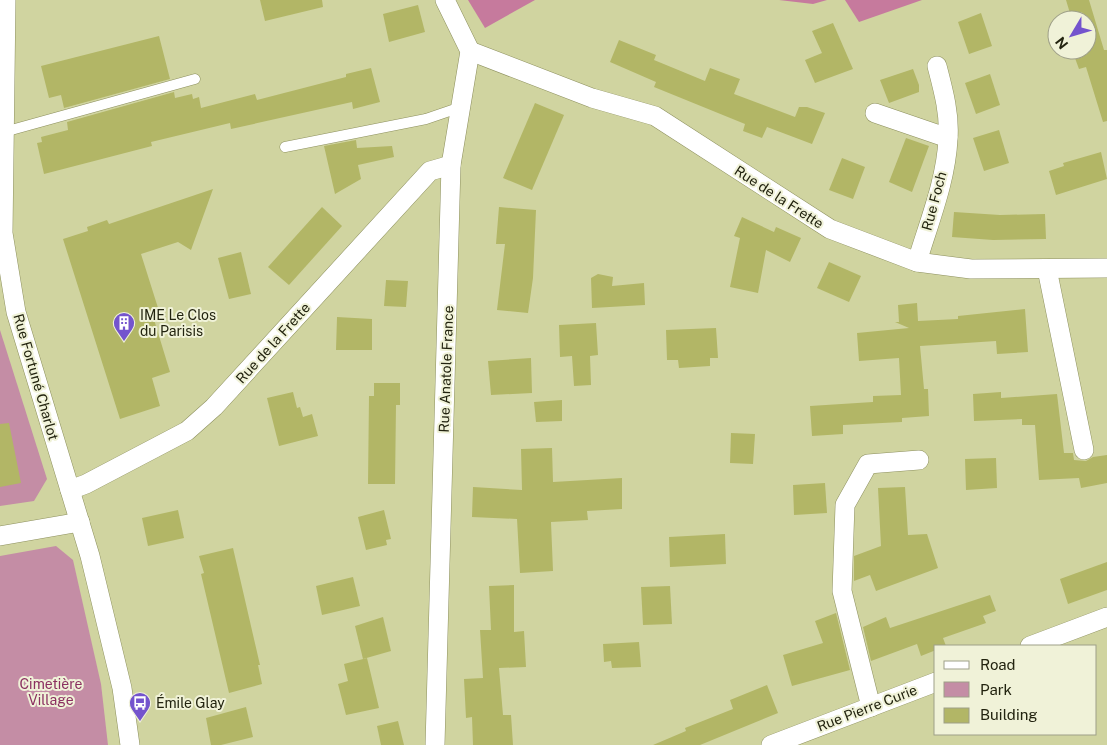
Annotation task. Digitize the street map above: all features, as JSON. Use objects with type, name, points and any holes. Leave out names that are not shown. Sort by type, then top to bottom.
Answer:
[{"type":"street","name":"Rue Fortuné Charlot","points":[[6,0],[3,252],[16,312],[90,556],[122,688],[130,745]]},
{"type":"street","points":[[445,0],[470,51]]},
{"type":"street","name":"Rue Anatole France","points":[[435,745],[452,165],[470,51]]},
{"type":"street","name":"Rue de la Frette","points":[[470,51],[592,98],[655,116],[830,230],[917,262],[971,270],[1107,268]]},
{"type":"street","name":"Rue Foch","points":[[917,262],[938,195],[948,138],[945,100],[938,66]]},
{"type":"street","points":[[875,113],[948,138]]},
{"type":"street","name":"Rue de la Frette","points":[[70,490],[86,484],[187,431],[214,407],[244,375],[430,171],[452,165]]},
{"type":"street","points":[[1047,269],[1084,450]]},
{"type":"street","points":[[871,707],[842,590],[845,505],[868,464],[920,460]]},
{"type":"street","points":[[0,536],[80,522]]},
{"type":"street","points":[[1033,645],[1107,617]]},
{"type":"street","name":"Rue Pierre Curie","points":[[771,745],[934,683]]},
{"type":"lane","points":[[4,132],[195,79]]},
{"type":"lane","points":[[284,147],[426,119],[461,107]]},
{"type":"green space","points":[[0,330],[47,479],[34,501],[0,506]]},
{"type":"green space","name":"Cimetière Village","points":[[56,546],[73,560],[101,684],[108,745],[0,745],[0,556]]},
{"type":"shaded area","points":[[468,0],[535,0],[485,28]]},
{"type":"shaded area","points":[[779,0],[827,0],[813,4]]},
{"type":"shaded area","points":[[845,0],[922,0],[859,22]]},
{"type":"building","points":[[260,0],[322,0],[323,7],[265,21]]},
{"type":"building","points":[[1066,0],[1089,0],[1092,10],[1069,10]]},
{"type":"building","points":[[418,5],[425,32],[389,42],[383,14]]},
{"type":"building","points":[[981,13],[992,46],[969,54],[958,22]]},
{"type":"building","points":[[833,23],[853,69],[815,83],[805,60],[822,53],[812,31]]},
{"type":"building","points":[[1097,27],[1104,50],[1107,50],[1107,121],[1103,122],[1086,67],[1079,69],[1076,60],[1097,60]]},
{"type":"building","points":[[159,36],[170,79],[64,108],[61,95],[49,98],[41,66]]},
{"type":"building","points":[[619,40],[656,55],[654,60],[705,81],[710,68],[740,79],[734,94],[795,117],[799,107],[807,107],[825,113],[812,144],[767,127],[762,138],[743,131],[745,124],[654,87],[656,82],[610,62]]},
{"type":"building","points":[[371,68],[380,102],[353,109],[352,102],[231,129],[230,123],[151,142],[152,146],[44,174],[37,143],[42,142],[41,137],[68,130],[67,122],[174,92],[175,98],[192,94],[193,99],[199,97],[201,108],[255,94],[257,100],[346,77],[346,74]]},
{"type":"building","points":[[913,69],[919,85],[919,92],[889,103],[880,80]]},
{"type":"building","points":[[990,74],[1000,105],[976,114],[965,83]]},
{"type":"building","points":[[535,103],[564,115],[532,190],[503,178]]},
{"type":"building","points":[[999,130],[1009,163],[984,171],[973,138]]},
{"type":"building","points":[[906,138],[929,146],[912,192],[889,182]]},
{"type":"building","points":[[356,140],[357,148],[392,146],[394,157],[358,165],[361,179],[335,194],[324,146]]},
{"type":"building","points":[[1101,152],[1107,179],[1056,195],[1049,171],[1064,166],[1063,163]]},
{"type":"building","points":[[842,158],[865,167],[853,199],[829,190]]},
{"type":"building","points":[[213,189],[191,250],[178,242],[141,254],[159,311],[152,313],[170,372],[152,378],[160,406],[120,419],[63,239],[88,231],[87,227],[107,220],[109,224]]},
{"type":"building","points":[[322,207],[342,226],[289,285],[268,267]]},
{"type":"building","points":[[499,207],[536,210],[533,278],[528,313],[497,310],[505,244],[496,244]]},
{"type":"building","points":[[954,212],[1000,215],[1045,214],[1046,239],[993,240],[952,237]]},
{"type":"building","points":[[742,217],[774,232],[776,227],[801,238],[790,262],[766,250],[758,293],[730,287],[740,238],[734,236]]},
{"type":"building","points":[[241,252],[251,294],[229,299],[218,258]]},
{"type":"building","points":[[829,262],[861,276],[849,302],[817,288]]},
{"type":"building","points":[[598,274],[613,277],[612,286],[644,283],[645,305],[592,308],[591,278]]},
{"type":"building","points":[[386,280],[408,281],[406,307],[384,306]]},
{"type":"building","points":[[917,303],[918,321],[958,319],[958,316],[1025,309],[1028,352],[997,354],[996,341],[920,346],[924,389],[928,389],[929,416],[902,418],[902,422],[843,425],[843,434],[812,436],[810,406],[873,402],[873,396],[901,395],[899,358],[859,361],[857,333],[909,328],[895,322],[899,322],[898,305]]},
{"type":"building","points":[[337,317],[372,319],[372,350],[336,350]]},
{"type":"building","points":[[596,323],[598,355],[590,356],[591,385],[574,386],[572,356],[560,357],[559,325]]},
{"type":"building","points":[[716,328],[718,358],[710,358],[710,366],[679,368],[678,360],[667,360],[666,330]]},
{"type":"building","points":[[531,358],[532,393],[491,395],[488,361]]},
{"type":"building","points":[[374,383],[400,383],[400,405],[396,405],[395,484],[368,484],[369,396],[374,396]]},
{"type":"building","points":[[293,392],[297,408],[300,407],[303,417],[312,414],[318,436],[279,446],[267,398]]},
{"type":"building","points":[[1001,392],[1001,398],[1057,394],[1064,453],[1073,453],[1074,460],[1086,461],[1093,457],[1107,455],[1107,483],[1081,488],[1079,478],[1039,480],[1035,425],[1022,425],[1022,419],[974,421],[973,394]]},
{"type":"building","points":[[562,400],[562,421],[536,422],[534,402]]},
{"type":"building","points":[[9,423],[21,483],[0,487],[0,424]]},
{"type":"building","points":[[731,433],[755,434],[753,464],[730,463]]},
{"type":"building","points":[[552,448],[553,482],[622,478],[622,509],[587,511],[588,520],[551,522],[553,571],[520,573],[517,519],[472,517],[473,487],[522,490],[521,449]]},
{"type":"building","points":[[996,458],[997,488],[966,490],[965,459]]},
{"type":"building","points":[[825,483],[827,513],[794,515],[793,485]]},
{"type":"building","points":[[905,487],[908,535],[927,534],[938,568],[876,591],[870,575],[854,581],[854,556],[881,546],[878,488]]},
{"type":"building","points":[[178,510],[184,538],[148,546],[142,518]]},
{"type":"building","points":[[384,510],[391,539],[386,540],[387,545],[366,550],[358,517]]},
{"type":"building","points":[[725,534],[726,564],[670,567],[669,537]]},
{"type":"building","points":[[233,548],[260,665],[258,665],[262,684],[229,693],[201,574],[204,573],[199,556]]},
{"type":"building","points":[[1107,562],[1107,590],[1068,604],[1060,579]]},
{"type":"building","points":[[353,577],[360,606],[322,615],[316,586]]},
{"type":"building","points":[[514,585],[514,632],[524,631],[526,667],[499,668],[503,715],[511,715],[513,745],[473,745],[472,717],[466,718],[464,679],[483,678],[480,630],[491,630],[489,586]]},
{"type":"building","points":[[670,586],[672,624],[643,625],[641,587]]},
{"type":"building","points":[[990,595],[996,611],[983,616],[986,623],[943,638],[946,645],[934,645],[934,651],[921,656],[917,644],[871,661],[863,627],[886,617],[890,628]]},
{"type":"building","points":[[836,613],[850,670],[792,686],[783,655],[823,643],[815,621]]},
{"type":"building","points":[[383,617],[391,651],[363,659],[355,626]]},
{"type":"building","points":[[639,642],[641,667],[612,668],[611,661],[604,662],[603,644]]},
{"type":"building","points":[[367,658],[379,708],[346,715],[338,684],[348,681],[344,664]]},
{"type":"building","points":[[767,685],[778,713],[700,745],[653,745],[686,731],[685,728],[733,709],[730,700]]},
{"type":"building","points":[[246,707],[253,737],[221,745],[211,745],[206,718]]},
{"type":"building","points":[[398,721],[404,745],[381,745],[377,726]]},
{"type":"place","name":"IME Le Clos du Parisis","points":[[124,342]]},
{"type":"place","name":"Émile Glay","points":[[140,722]]}]
